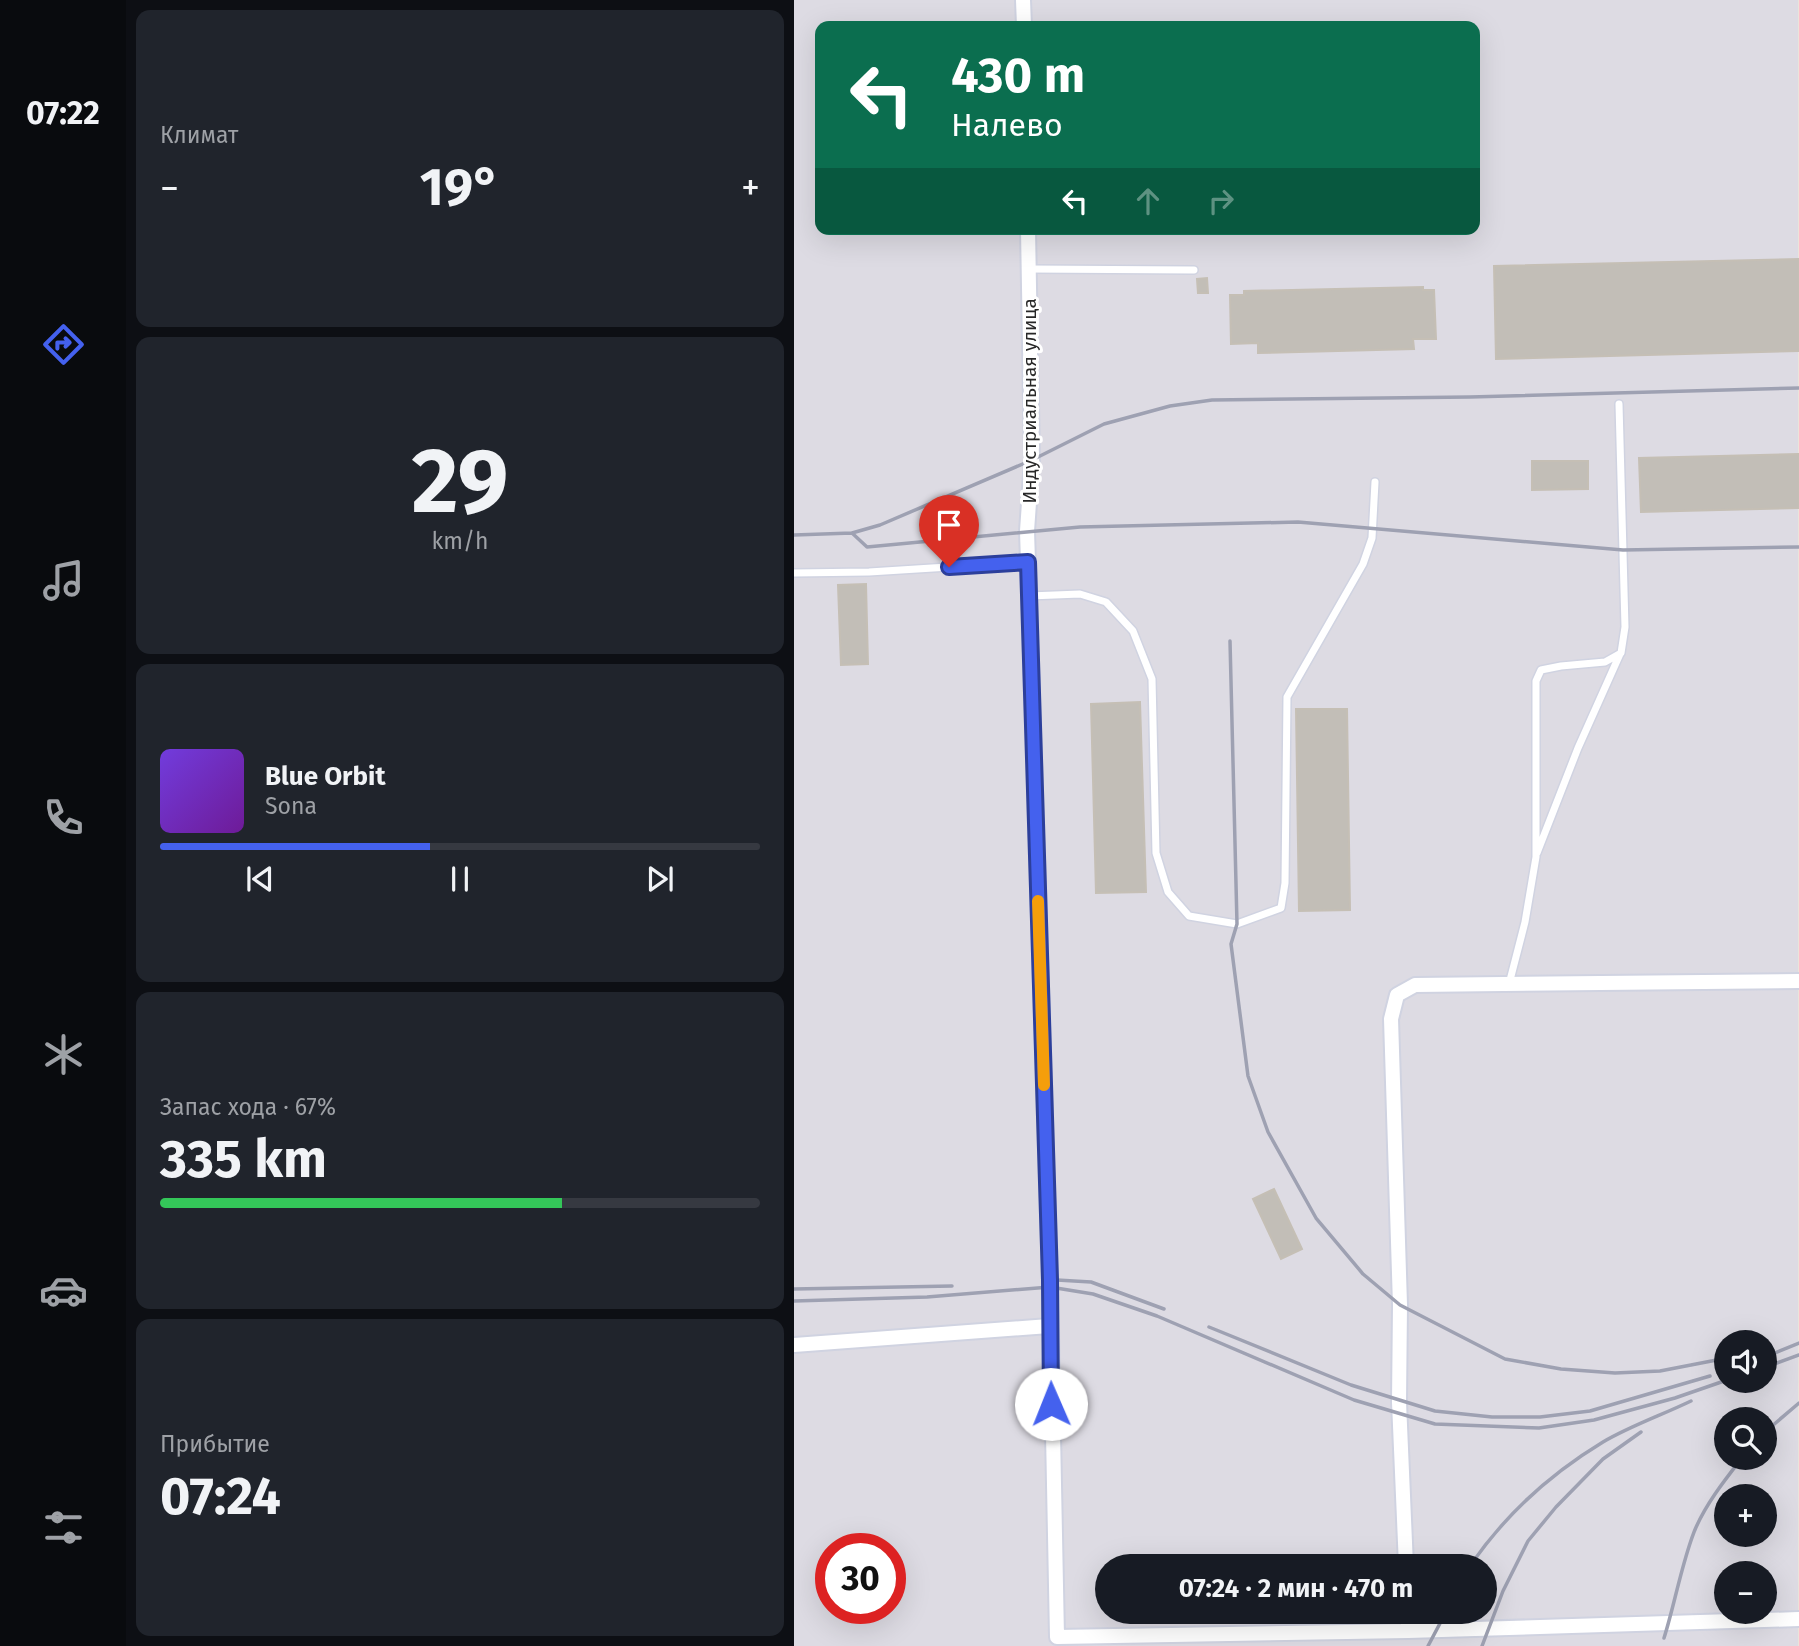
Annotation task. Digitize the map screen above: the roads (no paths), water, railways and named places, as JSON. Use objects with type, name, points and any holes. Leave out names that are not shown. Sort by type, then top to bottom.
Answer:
[{"type":"street","points":[[1023,0],[1024,21]]},
{"type":"street","name":"Индустриальная улица","points":[[1028,235],[1032,460],[1027,531],[1050,1280],[1057,1642],[1798,1619]]},
{"type":"street","points":[[1405,1554],[1399,1402],[1400,1305],[1391,1019],[1397,995],[1415,985],[1798,981]]},
{"type":"street","points":[[794,1345],[1049,1326]]},
{"type":"street","points":[[1408,1624],[1408,1632]]},
{"type":"lane","points":[[1028,269],[1194,270]]},
{"type":"lane","points":[[1535,857],[1578,748],[1621,653],[1625,614],[1619,404]]},
{"type":"lane","points":[[1029,596],[1080,594],[1106,602],[1133,631],[1152,678],[1156,853],[1168,892],[1189,916],[1237,924],[1281,908],[1285,883],[1287,697],[1363,565],[1372,538],[1375,482]]},
{"type":"lane","points":[[794,573],[869,572],[1028,562]]},
{"type":"lane","points":[[1509,984],[1525,922],[1535,857],[1536,681],[1541,670],[1605,662],[1621,653]]},
{"type":"railway","points":[[852,533],[880,525],[1032,460],[1104,424],[1170,406],[1212,400],[1470,397],[1799,388]]},
{"type":"railway","points":[[794,535],[852,533],[867,547],[1080,527],[1298,522],[1623,550],[1799,547]]},
{"type":"railway","points":[[1230,641],[1237,924],[1231,944],[1248,1076],[1268,1132],[1316,1218],[1363,1274],[1400,1305],[1505,1359],[1561,1369],[1615,1373],[1660,1371],[1714,1361]]},
{"type":"railway","points":[[1057,1280],[1091,1282],[1164,1309]]},
{"type":"railway","points":[[794,1289],[952,1286]]},
{"type":"railway","points":[[794,1301],[927,1297],[1050,1287],[1093,1294],[1157,1316],[1354,1400],[1435,1424],[1539,1428],[1594,1420],[1714,1384]]},
{"type":"railway","points":[[1209,1327],[1351,1385],[1435,1411],[1492,1417],[1540,1417],[1590,1411],[1710,1376]]},
{"type":"railway","points":[[1777,1352],[1799,1343]]},
{"type":"railway","points":[[1777,1363],[1799,1355]]},
{"type":"railway","points":[[1479,1554],[1513,1513],[1547,1482],[1584,1454],[1613,1436],[1691,1401]]},
{"type":"railway","points":[[1777,1422],[1799,1403]]},
{"type":"railway","points":[[1482,1646],[1503,1591],[1528,1541],[1556,1507],[1603,1459],[1641,1432]]},
{"type":"railway","points":[[1664,1638],[1685,1558],[1698,1522],[1733,1470]]},
{"type":"railway","points":[[1428,1646],[1440,1624]]}]
